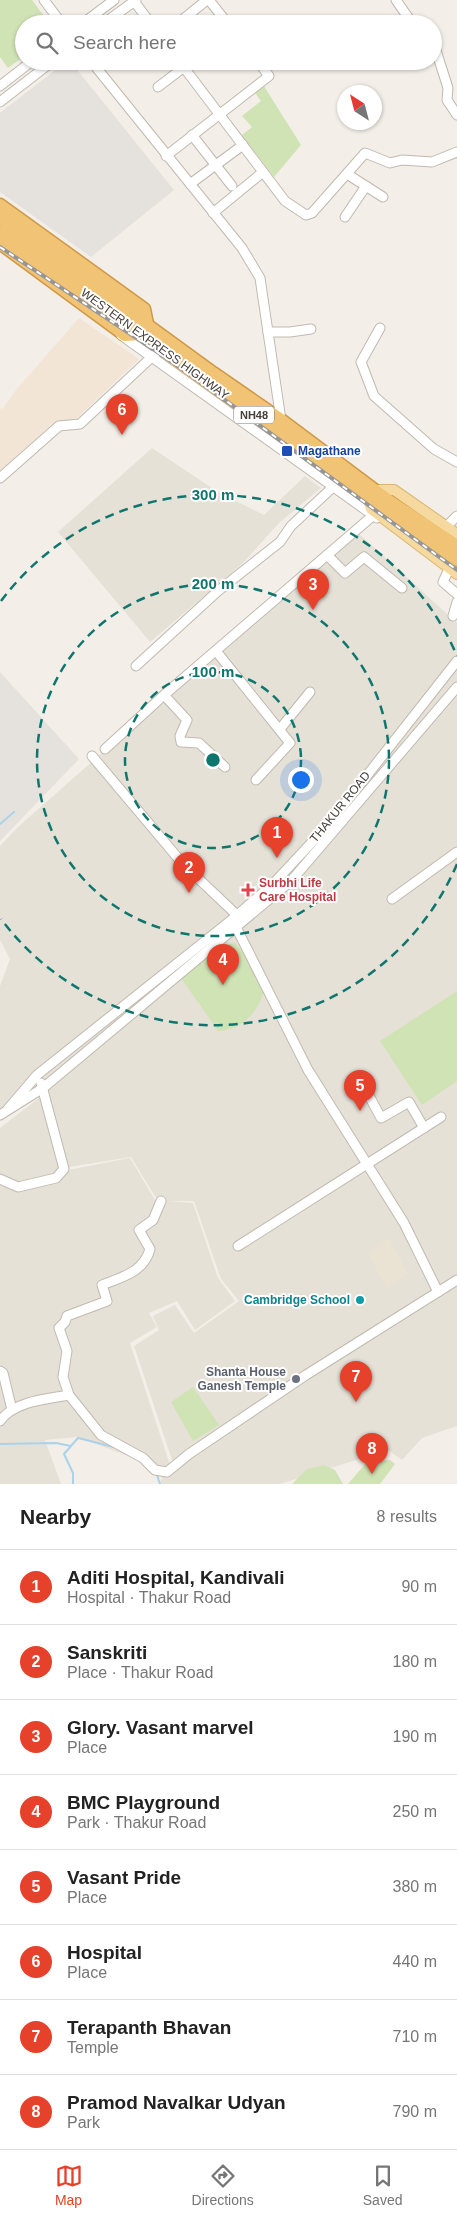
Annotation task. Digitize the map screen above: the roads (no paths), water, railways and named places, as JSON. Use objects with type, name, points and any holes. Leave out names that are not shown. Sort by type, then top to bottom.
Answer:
[{"type":"highway","points":[[0,205],[144,309],[144,329],[125,335],[0,243]]},
{"type":"highway","name":"WESTERN EXPRESS HIGHWAY","points":[[0,218],[84,286]]},
{"type":"highway","name":"WESTERN EXPRESS HIGHWAY","points":[[0,232],[84,286],[144,329],[281,420],[367,495],[378,513],[457,560]]},
{"type":"highway","name":"WESTERN EXPRESS HIGHWAY","points":[[144,329],[157,353],[367,495],[457,546]]},
{"type":"main road","points":[[367,495],[394,490],[457,534]]},
{"type":"main road","points":[[378,513],[453,572]]},
{"type":"street","points":[[44,0],[55,15]]},
{"type":"street","points":[[94,15],[114,0]]},
{"type":"street","points":[[189,15],[208,0],[220,15]]},
{"type":"street","points":[[396,0],[406,15]]},
{"type":"street","points":[[116,15],[135,1],[145,15]]},
{"type":"street","points":[[442,62],[454,91],[447,100],[457,115]]},
{"type":"street","points":[[0,86],[20,70]]},
{"type":"street","points":[[0,102],[41,70]]},
{"type":"street","points":[[98,70],[242,248],[260,278],[281,420]]},
{"type":"street","points":[[158,87],[176,70]]},
{"type":"street","points":[[187,70],[285,201],[309,215],[365,153],[390,163],[402,160],[432,162],[457,152]]},
{"type":"street","points":[[166,156],[219,113],[270,76],[265,70]]},
{"type":"street","points":[[192,135],[232,186]]},
{"type":"street","points":[[190,184],[243,145]]},
{"type":"street","points":[[213,213],[264,172]]},
{"type":"street","points":[[347,174],[383,197]]},
{"type":"street","points":[[344,217],[366,186]]},
{"type":"street","points":[[0,247],[86,311],[157,353],[332,487],[367,495]]},
{"type":"street","points":[[380,328],[361,362],[374,396],[434,450],[457,462]]},
{"type":"street","points":[[268,332],[290,332],[311,329]]},
{"type":"street","points":[[0,478],[59,426],[80,424],[157,353]]},
{"type":"street","points":[[136,666],[218,591],[280,542],[291,526],[332,487]]},
{"type":"street","points":[[105,749],[164,695],[327,554],[378,513]]},
{"type":"street","points":[[447,526],[457,516]]},
{"type":"street","points":[[327,554],[345,573],[364,557],[402,588]]},
{"type":"street","points":[[457,578],[453,572],[443,582],[457,594]]},
{"type":"street","points":[[453,616],[457,602]]},
{"type":"street","points":[[216,651],[290,743],[256,780]]},
{"type":"street","name":"THAKUR ROAD","points":[[8,1109],[37,1076],[161,976],[292,880],[457,661]]},
{"type":"street","points":[[436,688],[449,697]]},
{"type":"street","name":"THAKUR ROAD","points":[[347,809],[457,688]]},
{"type":"street","points":[[280,729],[310,692]]},
{"type":"street","points":[[164,695],[187,720],[180,736],[181,742],[199,743],[225,767]]},
{"type":"street","points":[[92,756],[183,864],[237,921],[308,1070],[404,1223],[438,1292]]},
{"type":"street","points":[[392,899],[457,852]]},
{"type":"street","name":"THAKUR ROAD","points":[[0,1115],[43,1088],[167,985],[237,921]]},
{"type":"street","points":[[161,976],[167,985]]},
{"type":"street","points":[[0,1179],[18,1187],[56,1178],[64,1169],[43,1088],[37,1076]]},
{"type":"street","points":[[367,1092],[381,1118],[410,1102],[424,1128]]},
{"type":"street","points":[[238,1246],[441,1116]]},
{"type":"street","points":[[161,1201],[153,1220],[139,1230],[150,1249],[141,1266],[128,1275],[102,1285],[107,1301],[67,1316],[65,1322],[59,1328],[67,1352],[64,1377],[69,1395],[101,1435],[143,1458],[155,1470],[167,1472],[189,1454],[300,1379],[457,1280]]},
{"type":"street","points":[[0,1371],[3,1373],[12,1410]]},
{"type":"street","points":[[0,1421],[12,1410],[30,1403],[69,1395]]},
{"type":"waterway","points":[[0,824],[14,812]]},
{"type":"waterway","points":[[73,1484],[73,1473],[64,1454],[78,1438],[114,1447]]},
{"type":"waterway","points":[[0,1444],[56,1443],[71,1446]]},
{"type":"waterway","points":[[157,1475],[160,1484]]},
{"type":"railway","points":[[0,247],[180,367],[457,570]]},
{"type":"place","name":"Hospital","points":[[122,435]]},
{"type":"place","name":"Magathane","points":[[287,451]]},
{"type":"place","name":"Glory. Vasant marvel","points":[[313,610]]},
{"type":"place","name":"Aditi Hospital, Kandivali","points":[[277,858]]},
{"type":"place","name":"Surbhi Life Care Hospital","points":[[248,890]]},
{"type":"place","name":"Sanskriti","points":[[189,893]]},
{"type":"place","name":"BMC Playground","points":[[223,985]]},
{"type":"place","name":"Vasant Pride","points":[[360,1111]]},
{"type":"place","name":"Cambridge School","points":[[360,1300]]},
{"type":"place","name":"Shanta House Ganesh Temple","points":[[296,1379]]},
{"type":"place","name":"Terapanth Bhavan","points":[[356,1402]]},
{"type":"place","name":"Pramod Navalkar Udyan","points":[[372,1474]]}]
